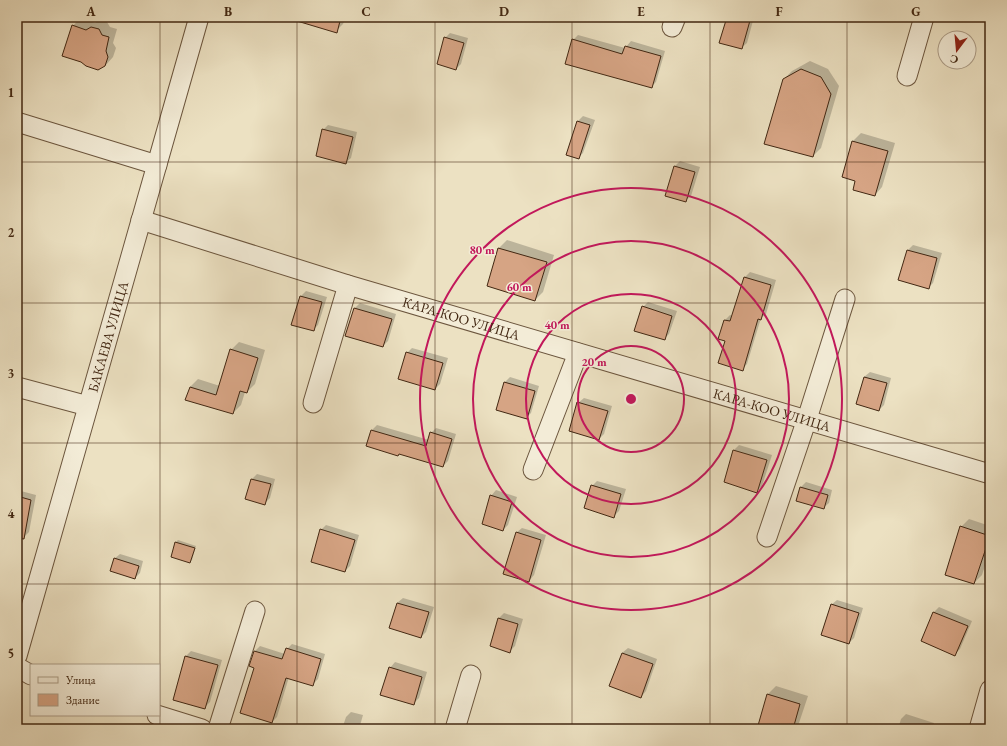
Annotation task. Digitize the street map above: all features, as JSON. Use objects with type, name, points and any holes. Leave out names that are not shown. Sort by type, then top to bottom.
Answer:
[{"type":"street","name":"БАКАЕВА УЛИЦА","points":[[17,656],[199,17]]},
{"type":"street","points":[[907,76],[924,17]]},
{"type":"street","points":[[17,122],[157,166]]},
{"type":"street","name":"КАРА-КОО УЛИЦА","points":[[141,220],[348,285],[990,474]]},
{"type":"street","points":[[313,403],[348,285]]},
{"type":"street","points":[[767,537],[807,419],[845,298]]},
{"type":"street","points":[[533,470],[578,352]]},
{"type":"street","points":[[17,387],[88,406]]},
{"type":"street","points":[[218,729],[254,611]]},
{"type":"street","points":[[17,667],[30,674]]},
{"type":"street","points":[[455,729],[471,675]]},
{"type":"street","points":[[979,729],[990,690]]},
{"type":"street","points":[[160,716],[202,729]]},
{"type":"building","points":[[297,17],[341,17],[337,33],[297,21]]},
{"type":"building","points":[[727,17],[751,17],[742,49],[719,43]]},
{"type":"building","points":[[72,25],[86,30],[91,27],[99,29],[102,35],[109,37],[106,51],[108,57],[105,66],[98,70],[86,66],[81,62],[62,56]]},
{"type":"building","points":[[444,37],[464,43],[456,70],[437,64]]},
{"type":"building","points":[[572,39],[622,54],[625,46],[661,56],[652,88],[565,64]]},
{"type":"building","points":[[801,69],[821,77],[831,94],[813,157],[764,144],[783,79]]},
{"type":"building","points":[[577,121],[590,125],[579,159],[566,155]]},
{"type":"building","points":[[322,129],[353,137],[346,164],[316,156]]},
{"type":"building","points":[[852,141],[888,151],[875,196],[853,190],[855,181],[842,177]]},
{"type":"building","points":[[674,166],[695,172],[686,202],[665,196]]},
{"type":"building","points":[[498,248],[547,262],[535,301],[487,286]]},
{"type":"building","points":[[907,250],[937,258],[929,289],[898,280]]},
{"type":"building","points":[[744,277],[771,285],[761,320],[758,319],[743,371],[718,363],[725,341],[718,339],[724,320],[730,321]]},
{"type":"building","points":[[300,296],[322,302],[314,331],[291,325]]},
{"type":"building","points":[[642,306],[672,316],[665,340],[634,331]]},
{"type":"building","points":[[354,308],[392,319],[383,347],[345,336]]},
{"type":"building","points":[[230,349],[258,358],[247,393],[240,391],[233,414],[185,400],[190,387],[216,395]]},
{"type":"building","points":[[406,352],[443,363],[435,390],[398,379]]},
{"type":"building","points":[[864,377],[887,383],[879,411],[856,404]]},
{"type":"building","points":[[504,382],[535,391],[527,419],[496,410]]},
{"type":"building","points":[[577,402],[608,411],[599,440],[569,431]]},
{"type":"building","points":[[371,430],[426,446],[430,432],[452,439],[443,467],[399,454],[398,456],[366,446]]},
{"type":"building","points":[[733,450],[767,460],[757,493],[724,482]]},
{"type":"building","points":[[251,479],[271,484],[265,505],[245,499]]},
{"type":"building","points":[[591,485],[621,494],[614,518],[584,508]]},
{"type":"building","points":[[800,487],[828,495],[824,509],[796,501]]},
{"type":"building","points":[[490,495],[512,502],[503,531],[482,524]]},
{"type":"building","points":[[17,496],[31,500],[24,539],[17,538]]},
{"type":"building","points":[[960,526],[990,536],[974,584],[945,575]]},
{"type":"building","points":[[320,529],[355,540],[345,572],[311,562]]},
{"type":"building","points":[[516,532],[541,540],[529,582],[503,574]]},
{"type":"building","points":[[175,542],[195,548],[190,563],[171,557]]},
{"type":"building","points":[[114,558],[139,566],[135,579],[110,571]]},
{"type":"building","points":[[397,603],[429,612],[421,638],[389,628]]},
{"type":"building","points":[[831,604],[859,613],[849,644],[821,635]]},
{"type":"building","points":[[933,612],[968,626],[955,656],[921,641]]},
{"type":"building","points":[[498,618],[518,624],[510,653],[490,646]]},
{"type":"building","points":[[286,648],[321,659],[313,686],[286,678],[272,723],[240,713],[254,668],[249,666],[254,651],[282,659]]},
{"type":"building","points":[[622,653],[653,664],[641,698],[609,686]]},
{"type":"building","points":[[185,656],[218,665],[205,709],[173,700]]},
{"type":"building","points":[[389,667],[422,677],[414,705],[380,695]]},
{"type":"building","points":[[767,694],[800,704],[793,729],[757,729]]}]
